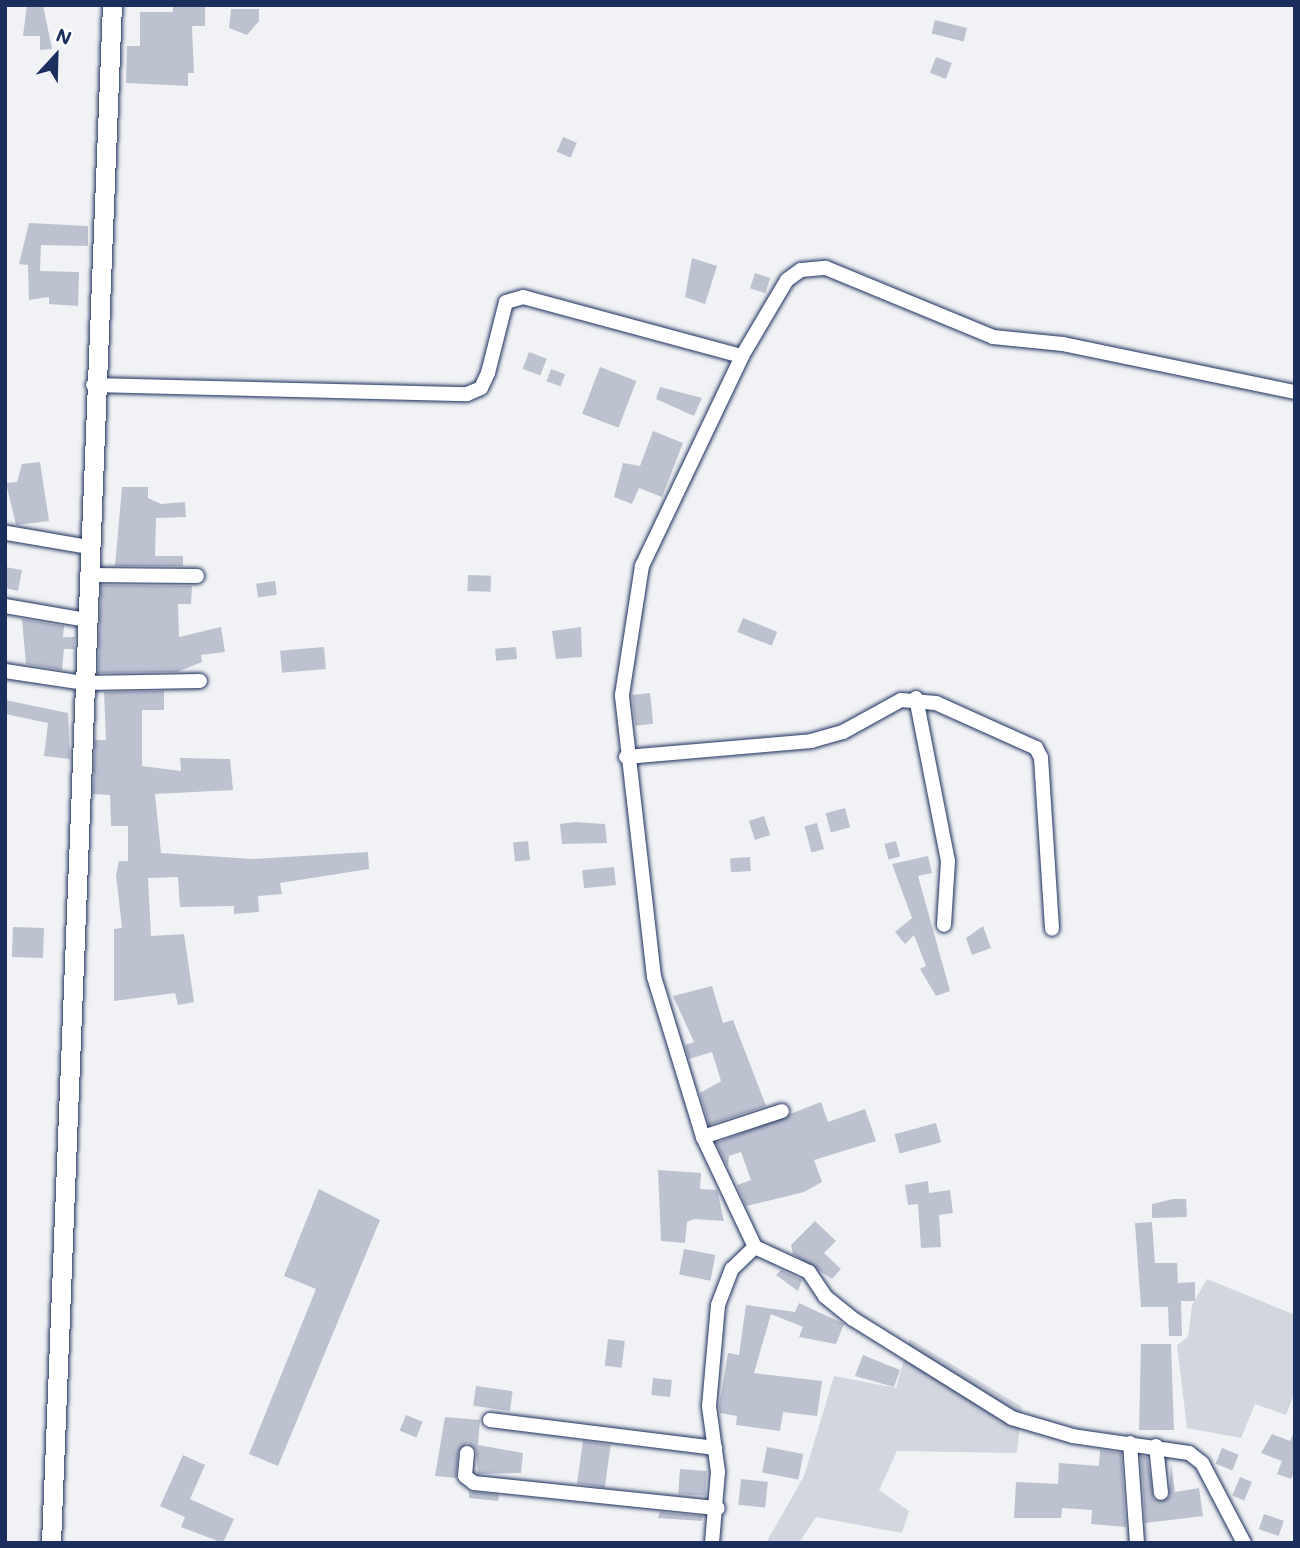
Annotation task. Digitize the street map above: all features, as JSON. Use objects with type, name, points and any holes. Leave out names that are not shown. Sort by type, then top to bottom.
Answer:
[{"type":"street","points":[[51,1543],[93,385],[112,5]]},
{"type":"street","points":[[1244,1543],[1202,1463],[1156,1446],[1073,1436],[1012,1418],[853,1319],[809,1272],[755,1247],[703,1137],[654,977],[626,757],[622,695],[642,566],[742,356],[787,280],[801,270],[826,268],[993,337],[1063,344],[1295,392]]},
{"type":"street","points":[[93,385],[467,394],[481,388],[488,373],[506,302],[523,297],[742,356]]},
{"type":"street","points":[[7,533],[88,547]]},
{"type":"street","points":[[87,575],[197,576]]},
{"type":"street","points":[[5,606],[86,620]]},
{"type":"street","points":[[5,671],[83,683],[200,681]]},
{"type":"street","points":[[626,757],[811,741],[916,698],[1036,748],[1052,929]]},
{"type":"street","points":[[916,698],[948,861],[944,925]]},
{"type":"street","points":[[703,1137],[782,1111]]},
{"type":"street","points":[[712,1543],[718,1508],[715,1448],[709,1406],[718,1305],[732,1269],[755,1247]]},
{"type":"street","points":[[490,1420],[715,1448]]},
{"type":"street","points":[[1129,1443],[1137,1543]]},
{"type":"street","points":[[1156,1446],[1161,1493]]},
{"type":"street","points":[[467,1453],[465,1476],[474,1483],[718,1508]]},
{"type":"shaded area","points":[[1207,1279],[1295,1315],[1295,1392],[1286,1415],[1255,1404],[1241,1438],[1187,1428],[1177,1345],[1188,1337],[1192,1305]]},
{"type":"shaded area","points":[[910,1339],[1022,1407],[1017,1453],[897,1451],[879,1490],[909,1511],[902,1533],[816,1517],[799,1543],[766,1543],[804,1476],[834,1376],[896,1388]]},
{"type":"building","points":[[27,5],[43,5],[52,49],[40,50],[40,36],[23,36]]},
{"type":"building","points":[[173,5],[205,5],[205,26],[192,26],[194,73],[188,73],[188,86],[126,83],[127,46],[140,46],[140,12],[173,12]]},
{"type":"building","points":[[231,9],[259,9],[259,21],[247,35],[229,28]]},
{"type":"building","points":[[935,20],[967,28],[964,42],[932,34]]},
{"type":"building","points":[[936,57],[952,63],[946,79],[930,73]]},
{"type":"building","points":[[563,137],[577,143],[571,158],[557,152]]},
{"type":"building","points":[[29,223],[88,226],[88,246],[41,245],[40,271],[79,272],[78,306],[49,304],[49,297],[29,300],[28,265],[19,264]]},
{"type":"building","points":[[692,258],[717,266],[705,304],[685,297]]},
{"type":"building","points":[[755,273],[770,278],[765,293],[750,288]]},
{"type":"building","points":[[529,352],[547,359],[540,376],[523,369]]},
{"type":"building","points":[[600,367],[636,381],[618,428],[582,414]]},
{"type":"building","points":[[551,369],[565,374],[561,386],[547,381]]},
{"type":"building","points":[[660,387],[702,398],[694,416],[656,399]]},
{"type":"building","points":[[653,431],[683,443],[662,497],[639,488],[632,504],[614,497],[623,463],[640,466]]},
{"type":"building","points":[[40,462],[49,521],[16,525],[6,483],[17,482],[22,464]]},
{"type":"building","points":[[122,487],[148,487],[148,498],[161,504],[185,502],[186,517],[156,518],[155,556],[183,556],[183,566],[115,566]]},
{"type":"building","points":[[5,567],[22,570],[18,591],[5,588]]},
{"type":"building","points":[[468,575],[491,576],[490,592],[467,591]]},
{"type":"building","points":[[275,581],[277,595],[258,598],[256,584]]},
{"type":"building","points":[[101,585],[192,586],[191,604],[178,604],[179,637],[221,627],[225,652],[201,655],[202,662],[177,672],[98,673]]},
{"type":"building","points":[[743,618],[777,632],[772,646],[737,632]]},
{"type":"building","points":[[22,619],[64,626],[63,637],[75,637],[74,649],[64,649],[62,670],[26,664]]},
{"type":"building","points":[[581,627],[582,657],[556,659],[552,631]]},
{"type":"building","points":[[324,647],[326,669],[282,673],[280,651]]},
{"type":"building","points":[[516,647],[517,659],[496,661],[495,649]]},
{"type":"building","points":[[164,691],[164,710],[142,710],[142,766],[181,771],[180,758],[230,759],[233,790],[155,794],[161,853],[253,859],[368,852],[369,869],[280,883],[282,894],[258,896],[259,912],[234,914],[234,906],[180,907],[178,877],[148,878],[151,936],[184,934],[194,1002],[178,1005],[175,993],[114,1001],[114,929],[122,928],[116,875],[119,861],[128,861],[128,826],[111,826],[110,795],[93,794],[95,740],[106,740],[104,692]]},
{"type":"building","points":[[650,693],[653,724],[635,726],[632,695]]},
{"type":"building","points":[[5,700],[68,713],[70,759],[44,756],[48,723],[5,714]]},
{"type":"building","points":[[845,808],[850,827],[831,832],[826,813]]},
{"type":"building","points":[[764,816],[770,835],[755,840],[749,821]]},
{"type":"building","points":[[817,823],[824,849],[811,852],[804,826]]},
{"type":"building","points":[[560,824],[605,824],[607,843],[562,844]]},
{"type":"building","points":[[528,841],[530,860],[515,861],[513,843]]},
{"type":"building","points":[[896,841],[900,856],[889,860],[884,844]]},
{"type":"building","points":[[928,856],[932,873],[918,876],[950,991],[936,996],[920,969],[926,966],[914,935],[905,944],[895,932],[912,918],[892,864]]},
{"type":"building","points":[[750,857],[751,871],[731,872],[730,858]]},
{"type":"building","points":[[614,867],[616,885],[584,888],[582,870]]},
{"type":"building","points":[[983,926],[991,948],[972,955],[966,938]]},
{"type":"building","points":[[13,927],[44,928],[43,958],[12,957]]},
{"type":"building","points":[[712,986],[723,1023],[733,1020],[766,1106],[709,1125],[700,1093],[721,1081],[712,1052],[689,1059],[685,1045],[694,1042],[673,996]]},
{"type":"building","points":[[821,1102],[828,1122],[865,1109],[876,1141],[814,1160],[822,1182],[804,1192],[746,1206],[737,1185],[751,1180],[741,1152],[729,1156],[728,1167],[716,1143]]},
{"type":"building","points":[[936,1123],[941,1142],[900,1153],[894,1134]]},
{"type":"building","points":[[658,1170],[701,1173],[700,1189],[717,1190],[724,1221],[694,1219],[687,1222],[685,1243],[661,1241]]},
{"type":"building","points":[[928,1181],[929,1193],[950,1190],[953,1213],[939,1215],[941,1247],[921,1248],[918,1204],[908,1205],[905,1185]]},
{"type":"building","points":[[319,1189],[380,1220],[278,1466],[249,1454],[316,1289],[284,1276]]},
{"type":"building","points":[[1186,1199],[1187,1217],[1152,1218],[1152,1204]]},
{"type":"building","points":[[815,1221],[836,1241],[824,1253],[841,1269],[832,1279],[793,1254],[791,1245]]},
{"type":"building","points":[[1152,1222],[1155,1263],[1177,1263],[1178,1283],[1195,1282],[1195,1301],[1181,1301],[1182,1336],[1169,1336],[1168,1307],[1141,1307],[1135,1223]]},
{"type":"building","points":[[684,1249],[715,1255],[710,1281],[679,1275]]},
{"type":"building","points":[[781,1270],[802,1280],[798,1291],[776,1275]]},
{"type":"building","points":[[799,1303],[844,1324],[836,1344],[799,1337],[803,1327],[771,1314],[754,1373],[822,1381],[817,1416],[783,1412],[780,1431],[736,1425],[737,1416],[720,1413],[719,1406],[728,1353],[739,1355],[746,1305],[795,1312]]},
{"type":"building","points":[[608,1339],[625,1341],[622,1368],[605,1366]]},
{"type":"building","points":[[1141,1344],[1171,1344],[1174,1430],[1139,1430]]},
{"type":"building","points":[[863,1355],[900,1370],[894,1387],[855,1376]]},
{"type":"building","points":[[653,1378],[672,1380],[670,1397],[651,1395]]},
{"type":"building","points":[[476,1386],[513,1391],[510,1411],[473,1406]]},
{"type":"building","points":[[406,1415],[423,1422],[416,1438],[400,1431]]},
{"type":"building","points":[[445,1417],[480,1420],[478,1445],[523,1453],[521,1473],[478,1474],[476,1450],[467,1443],[458,1452],[456,1478],[435,1476]]},
{"type":"building","points":[[1295,1430],[1295,1470],[1291,1479],[1277,1474],[1282,1461],[1261,1453],[1272,1434],[1290,1441]]},
{"type":"building","points":[[583,1441],[611,1445],[605,1487],[577,1484]]},
{"type":"building","points":[[767,1447],[803,1454],[798,1480],[762,1473]]},
{"type":"building","points":[[1222,1448],[1239,1455],[1232,1471],[1216,1464]]},
{"type":"building","points":[[1100,1450],[1121,1453],[1126,1527],[1091,1524],[1092,1510],[1062,1508],[1061,1518],[1014,1518],[1016,1482],[1058,1484],[1059,1463],[1099,1466]]},
{"type":"building","points":[[183,1455],[205,1465],[190,1499],[234,1519],[223,1543],[181,1527],[185,1517],[160,1506]]},
{"type":"building","points":[[1141,1456],[1147,1457],[1154,1499],[1169,1497],[1171,1463],[1175,1492],[1199,1488],[1203,1516],[1145,1523]]},
{"type":"building","points":[[680,1469],[707,1471],[705,1496],[678,1494]]},
{"type":"building","points":[[1240,1477],[1252,1482],[1244,1500],[1232,1495]]},
{"type":"building","points":[[741,1479],[768,1482],[765,1508],[738,1505]]},
{"type":"building","points":[[469,1491],[499,1495],[498,1501],[469,1498]]},
{"type":"building","points":[[660,1512],[703,1516],[702,1521],[658,1518]]},
{"type":"building","points":[[1264,1514],[1284,1521],[1279,1536],[1259,1529]]}]
